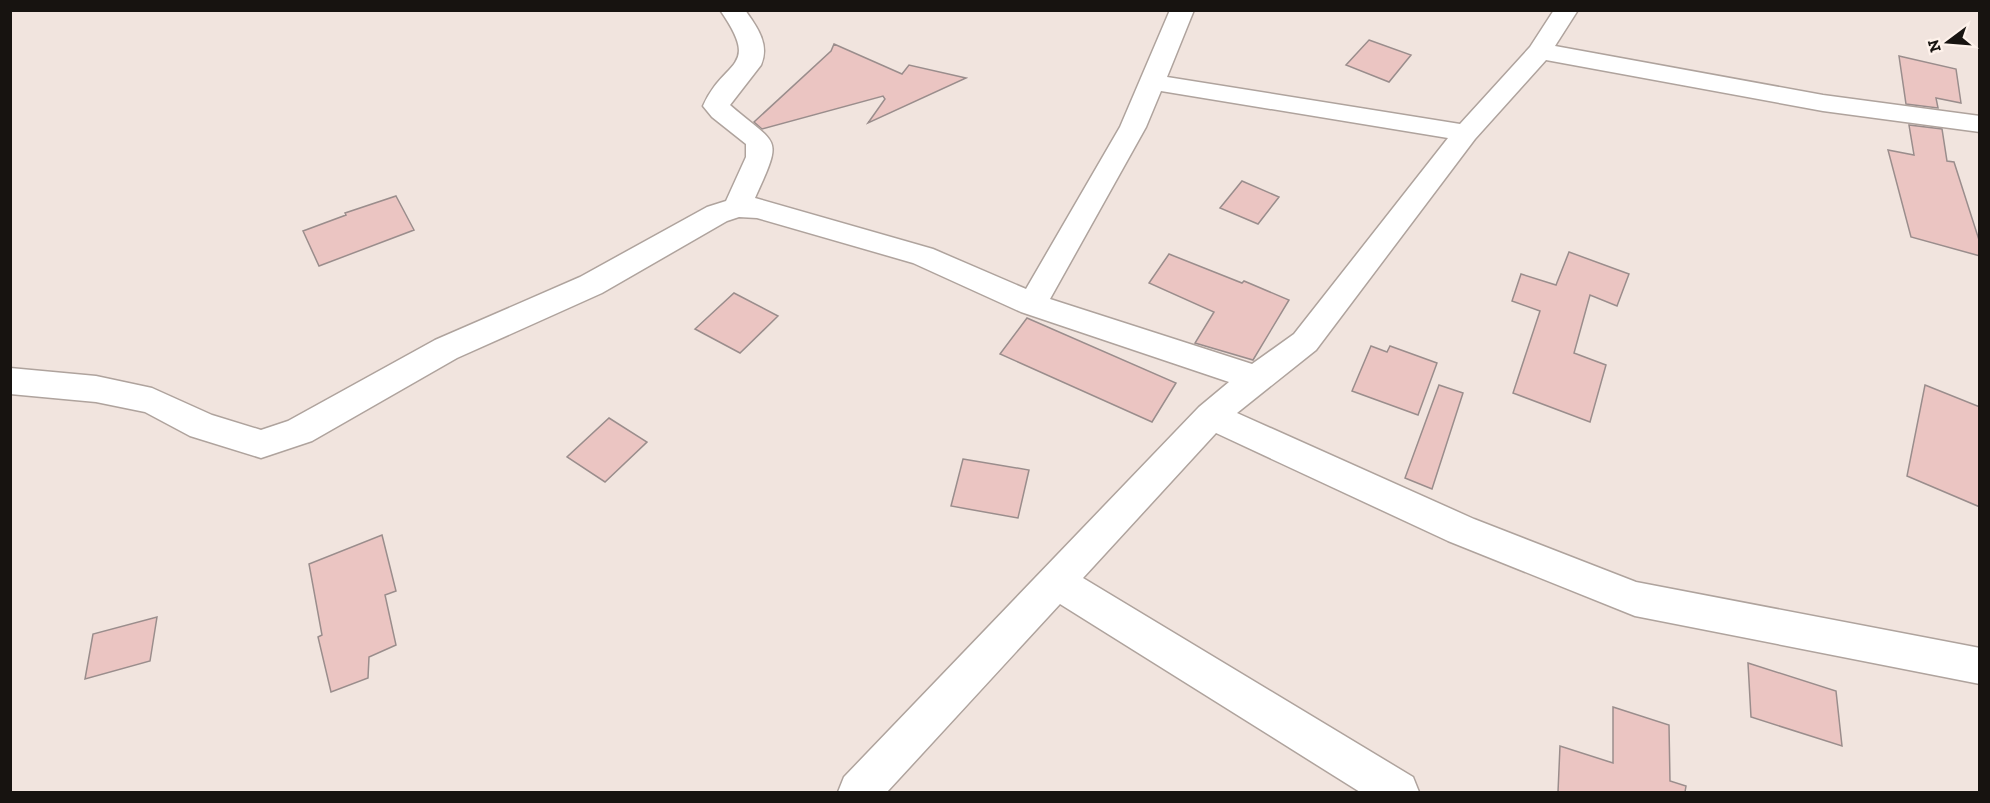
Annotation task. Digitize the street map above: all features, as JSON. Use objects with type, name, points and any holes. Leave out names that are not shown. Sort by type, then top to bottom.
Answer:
[{"type":"street","points":[[732,10],[742,22],[751,41],[749,64],[720,94],[716,106],[728,120],[745,128],[759,141],[760,157],[737,207]]},
{"type":"street","points":[[1032,304],[1133,127],[1182,10]]},
{"type":"street","points":[[859,792],[1211,416],[1256,378],[1305,342],[1466,133],[1540,51],[1566,10]]},
{"type":"street","points":[[1540,51],[1823,103],[1980,124]]},
{"type":"street","points":[[1152,82],[1466,133]]},
{"type":"street","points":[[10,381],[96,389],[152,401],[202,426],[261,444],[300,431],[446,350],[591,285],[717,214],[737,207],[758,208],[923,256],[1032,304],[1256,378]]},
{"type":"street","points":[[1211,416],[1461,530],[1635,599],[1980,666]]},
{"type":"street","points":[[1055,581],[1398,792]]},
{"type":"building","points":[[1369,40],[1411,55],[1389,82],[1346,65]]},
{"type":"building","points":[[834,44],[902,74],[909,65],[966,78],[868,123],[885,99],[883,96],[762,129],[754,122],[831,51]]},
{"type":"building","points":[[1899,56],[1956,69],[1961,103],[1936,98],[1938,108],[1906,104]]},
{"type":"building","points":[[1909,125],[1942,129],[1947,161],[1954,162],[1980,243],[1980,256],[1911,237],[1888,150],[1914,155]]},
{"type":"building","points":[[1242,181],[1279,197],[1258,224],[1220,208]]},
{"type":"building","points":[[396,196],[414,230],[319,266],[303,231],[346,215],[345,213]]},
{"type":"building","points":[[1569,252],[1629,274],[1617,306],[1590,295],[1574,353],[1606,365],[1590,422],[1513,393],[1540,311],[1512,301],[1521,274],[1556,285]]},
{"type":"building","points":[[1169,254],[1289,300],[1253,360],[1195,343],[1214,312],[1149,283]]},
{"type":"building","points":[[734,293],[778,316],[740,353],[695,329]]},
{"type":"building","points":[[1027,318],[1176,383],[1152,422],[1000,354]]},
{"type":"building","points":[[1371,346],[1387,352],[1390,346],[1437,363],[1418,415],[1352,391]]},
{"type":"building","points":[[1439,385],[1463,393],[1432,489],[1405,478]]},
{"type":"building","points":[[1925,385],[1980,407],[1980,507],[1907,476]]},
{"type":"building","points":[[609,418],[647,442],[605,482],[567,457]]},
{"type":"building","points":[[963,459],[1029,470],[1018,518],[951,506]]},
{"type":"building","points":[[382,535],[396,591],[385,595],[396,645],[369,657],[368,678],[331,692],[318,637],[322,635],[309,564]]},
{"type":"building","points":[[157,617],[150,661],[85,679],[93,634]]},
{"type":"building","points":[[1748,663],[1836,691],[1842,746],[1751,717]]},
{"type":"building","points":[[1613,707],[1669,725],[1670,781],[1686,786],[1685,792],[1558,792],[1560,746],[1613,763]]}]
